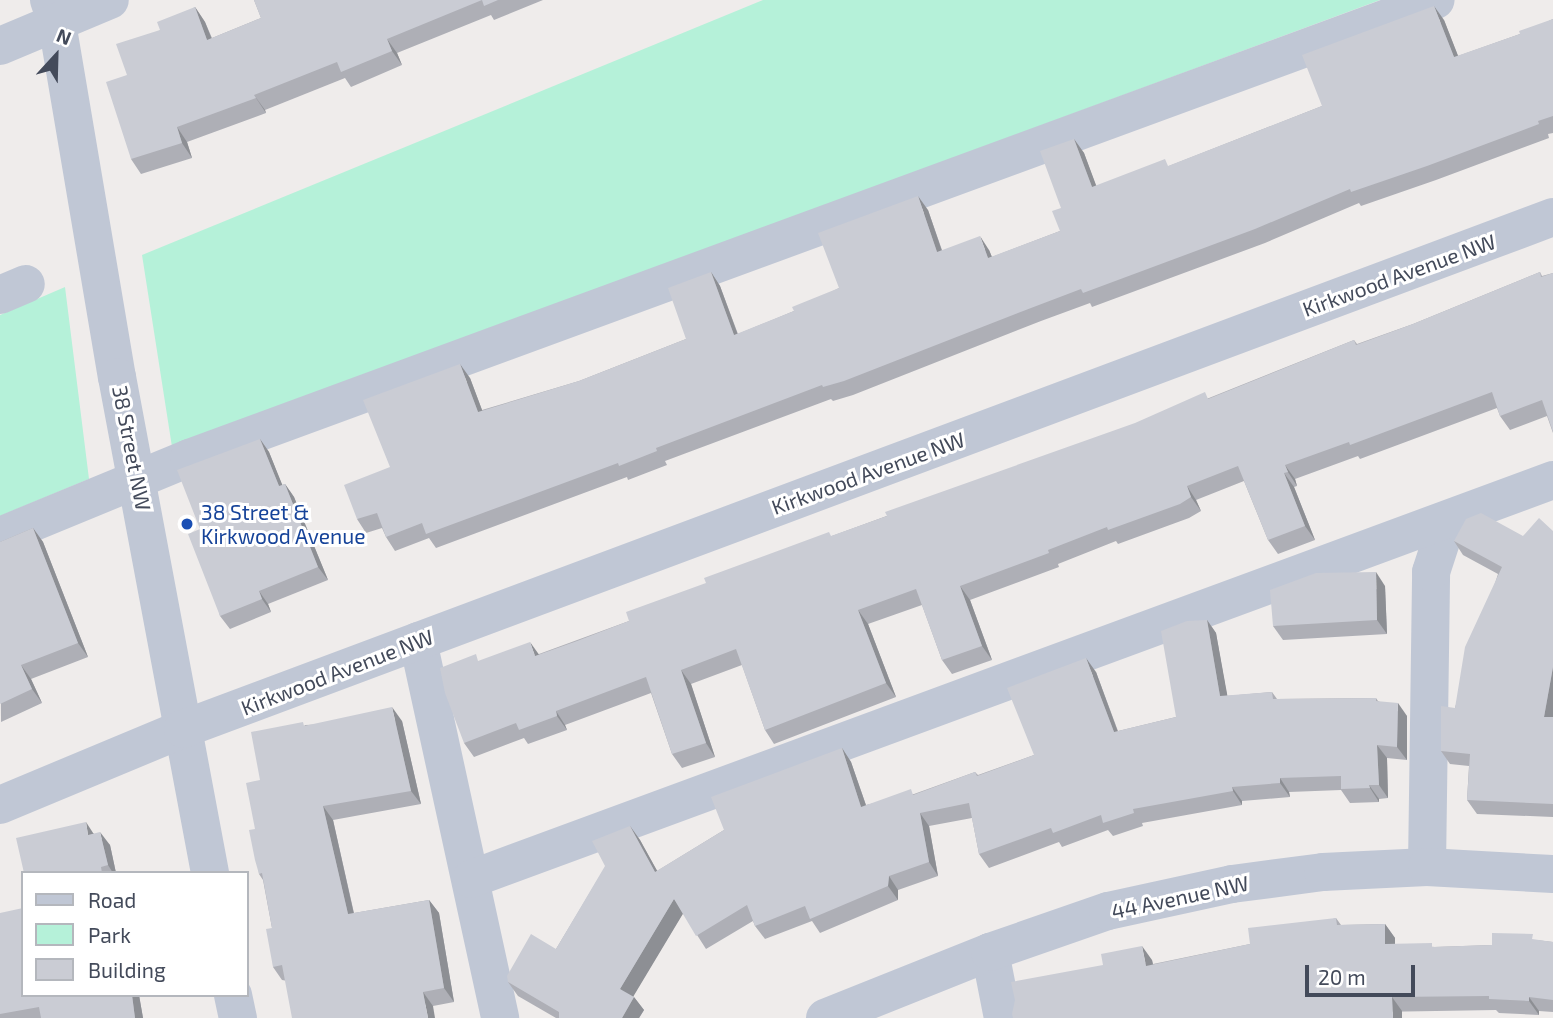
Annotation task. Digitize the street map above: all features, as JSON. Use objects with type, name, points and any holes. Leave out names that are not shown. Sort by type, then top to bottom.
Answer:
[{"type":"street","points":[[0,46],[53,11],[110,0]]},
{"type":"street","points":[[0,536],[138,477],[1436,0]]},
{"type":"street","name":"38 Street NW","points":[[53,11],[117,377],[138,477],[210,871]]},
{"type":"street","name":"Kirkwood Avenue NW","points":[[0,805],[183,729],[1553,217]]},
{"type":"street","points":[[471,879],[1553,480]]},
{"type":"street","points":[[1426,867],[1431,572],[1448,520]]},
{"type":"street","points":[[418,641],[500,1018]]},
{"type":"street","name":"44 Avenue NW","points":[[825,1018],[990,952],[1108,911],[1206,889],[1323,872],[1426,867],[1553,874]]},
{"type":"street","points":[[990,952],[1003,1018]]},
{"type":"street","points":[[233,997],[237,1018]]},
{"type":"green space","points":[[763,0],[1380,0],[172,447],[142,255]]},
{"type":"green space","points":[[65,287],[89,479],[0,516],[0,315]]},
{"type":"building","points":[[254,0],[482,0],[387,39],[392,51],[341,72],[337,62],[254,95],[256,98],[177,127],[182,143],[131,159],[106,82],[127,75],[116,44],[160,30],[157,22],[195,7],[207,40],[261,18]]},
{"type":"building","points":[[482,0],[498,0],[484,6]]},
{"type":"building","points":[[1434,6],[1454,57],[1520,34],[1519,31],[1553,19],[1553,116],[1538,121],[1539,124],[1427,166],[1351,192],[1350,189],[1255,229],[1083,293],[1081,289],[844,381],[823,387],[822,385],[656,448],[657,451],[619,466],[618,463],[426,534],[422,523],[386,537],[377,513],[357,519],[344,485],[390,467],[363,400],[460,364],[478,412],[579,381],[686,339],[668,288],[711,272],[734,335],[794,311],[792,307],[839,288],[818,233],[918,196],[937,252],[980,236],[988,258],[1060,231],[1052,211],[1061,208],[1040,151],[1074,139],[1092,187],[1165,159],[1168,166],[1322,106],[1302,55]]},
{"type":"building","points":[[1540,272],[1541,277],[1553,273],[1553,432],[1542,400],[1500,416],[1492,392],[1350,445],[1349,442],[1285,465],[1288,472],[1284,473],[1305,526],[1268,540],[1238,466],[1187,486],[1191,497],[1180,504],[1108,530],[1107,527],[1048,550],[1049,553],[960,586],[982,646],[942,660],[916,589],[858,610],[886,683],[765,730],[736,649],[681,670],[706,743],[672,754],[646,677],[556,711],[557,716],[519,730],[516,723],[464,743],[445,693],[440,668],[476,654],[478,661],[530,642],[535,656],[577,641],[629,621],[626,612],[706,583],[704,578],[829,532],[831,536],[887,516],[885,512],[1135,423],[1205,392],[1208,399],[1354,340],[1356,345]]},
{"type":"building","points":[[260,439],[279,486],[285,484],[318,567],[259,591],[262,599],[220,616],[188,534],[200,529],[177,470]]},
{"type":"building","points":[[1481,513],[1523,536],[1539,518],[1553,531],[1553,667],[1544,717],[1553,717],[1553,804],[1467,800],[1470,754],[1441,751],[1441,706],[1455,708],[1465,647],[1502,567],[1454,541],[1466,519]]},
{"type":"building","points":[[33,528],[78,643],[21,665],[32,689],[0,704],[0,542]]},
{"type":"building","points":[[1376,572],[1377,620],[1273,626],[1270,590],[1316,573]]},
{"type":"building","points":[[1207,620],[1220,696],[1272,692],[1273,699],[1376,698],[1376,701],[1398,703],[1397,747],[1377,745],[1379,785],[1341,789],[1341,776],[1280,778],[1280,783],[1232,787],[1233,791],[1133,809],[1134,813],[1103,823],[1101,815],[1053,833],[1051,828],[979,854],[969,803],[920,813],[929,862],[889,876],[888,886],[810,919],[805,906],[755,926],[747,905],[696,936],[674,899],[620,989],[634,997],[622,1018],[559,1018],[559,1012],[508,982],[507,976],[531,934],[556,949],[605,866],[592,841],[630,826],[655,872],[724,830],[711,797],[842,748],[861,807],[911,789],[913,795],[975,772],[977,776],[1034,755],[1007,688],[1086,658],[1114,732],[1176,717],[1161,631],[1187,621]]},
{"type":"building","points":[[392,707],[411,791],[323,806],[348,914],[429,900],[444,988],[423,992],[428,1018],[292,1018],[282,965],[273,967],[266,929],[272,928],[262,873],[259,874],[249,830],[255,829],[246,783],[260,780],[251,732],[303,722],[304,726]]},
{"type":"building","points":[[86,822],[88,835],[100,832],[108,865],[101,867],[102,871],[24,871],[16,838]]},
{"type":"building","points":[[21,908],[21,997],[132,997],[135,1018],[41,1018],[39,1007],[0,1014],[0,913]]},
{"type":"building","points":[[1336,918],[1337,925],[1385,924],[1385,944],[1432,943],[1432,947],[1492,945],[1492,933],[1533,934],[1532,939],[1553,942],[1553,1000],[1529,997],[1529,1001],[1489,999],[1489,996],[1392,997],[1393,1018],[1013,1018],[1015,1000],[1011,982],[1103,965],[1101,954],[1142,946],[1146,966],[1250,944],[1248,928]]},
{"type":"place","name":"38 Street & Kirkwood Avenue","points":[[187,524]]}]
